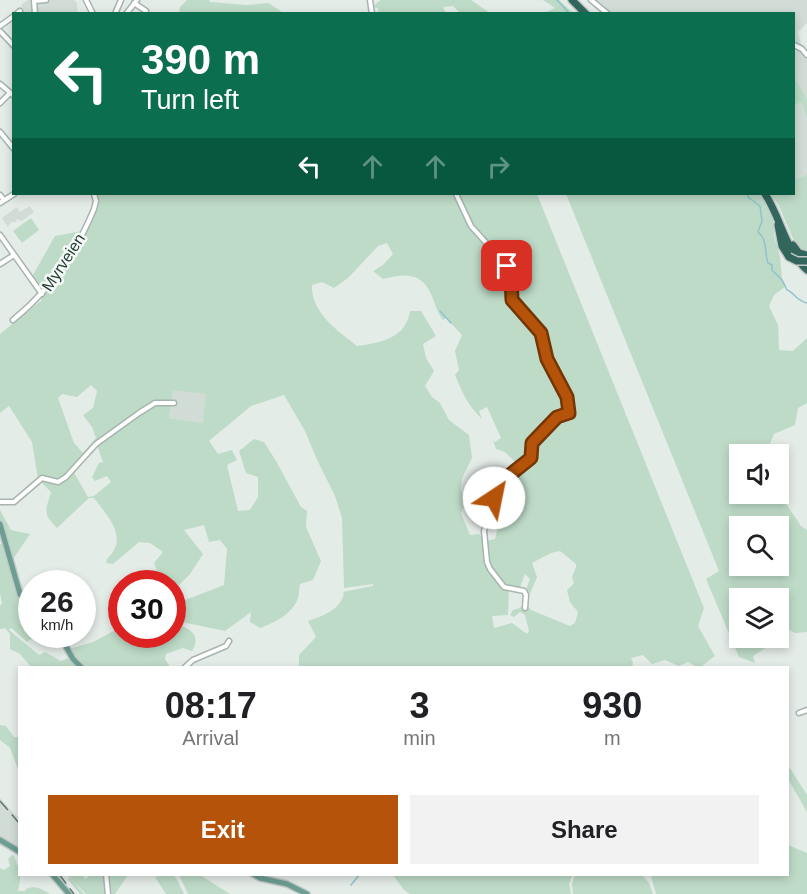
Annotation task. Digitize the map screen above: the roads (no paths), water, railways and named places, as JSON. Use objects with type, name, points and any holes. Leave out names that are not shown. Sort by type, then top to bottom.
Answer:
[{"type":"highway","points":[[571,0],[583,12]]},
{"type":"highway","points":[[766,195],[792,252],[807,269]]},
{"type":"highway","points":[[767,195],[797,256],[807,269]]},
{"type":"highway","points":[[773,208],[782,246],[789,257],[797,261],[807,261]]},
{"type":"highway","points":[[786,233],[797,251],[807,255]]},
{"type":"main road","points":[[0,524],[18,587]]},
{"type":"main road","points":[[67,648],[80,666]]},
{"type":"main road","points":[[0,841],[18,852]]},
{"type":"main road","points":[[54,876],[69,894]]},
{"type":"main road","points":[[258,876],[287,884],[307,894]]},
{"type":"street","points":[[34,1],[46,0]]},
{"type":"street","points":[[591,0],[606,12]]},
{"type":"street","points":[[136,2],[146,11]]},
{"type":"street","points":[[0,26],[12,17]]},
{"type":"street","points":[[0,31],[12,44]]},
{"type":"street","points":[[796,46],[807,56]]},
{"type":"street","points":[[0,84],[12,94],[0,103]]},
{"type":"street","points":[[0,132],[12,147]]},
{"type":"street","points":[[0,195],[2,202]]},
{"type":"street","name":"Myrveien","points":[[13,320],[42,294],[66,264],[95,206],[94,195]]},
{"type":"street","points":[[456,195],[471,226],[507,266],[511,277],[512,300],[541,333],[547,359],[563,388],[569,406],[569,413],[557,417],[532,443],[531,458],[501,482],[484,526],[487,562],[490,569],[504,587],[524,591],[525,608]]},
{"type":"street","points":[[0,235],[42,294]]},
{"type":"street","points":[[0,264],[14,255]]},
{"type":"street","points":[[0,502],[14,502],[42,478],[58,482],[66,477],[96,444],[139,413],[155,403],[174,403]]},
{"type":"street","points":[[187,666],[229,641]]},
{"type":"street","points":[[799,713],[807,710]]},
{"type":"street","points":[[106,876],[108,894]]},
{"type":"waterway","points":[[557,0],[568,12]]},
{"type":"waterway","points":[[748,195],[760,206],[762,221],[758,232],[765,243],[768,263],[772,265],[772,270],[782,280],[787,290],[807,303]]},
{"type":"waterway","points":[[440,311],[451,323]]},
{"type":"waterway","points":[[351,885],[358,876]]},
{"type":"railway","points":[[0,801],[18,822]]},
{"type":"railway","points":[[60,876],[74,894]]}]
